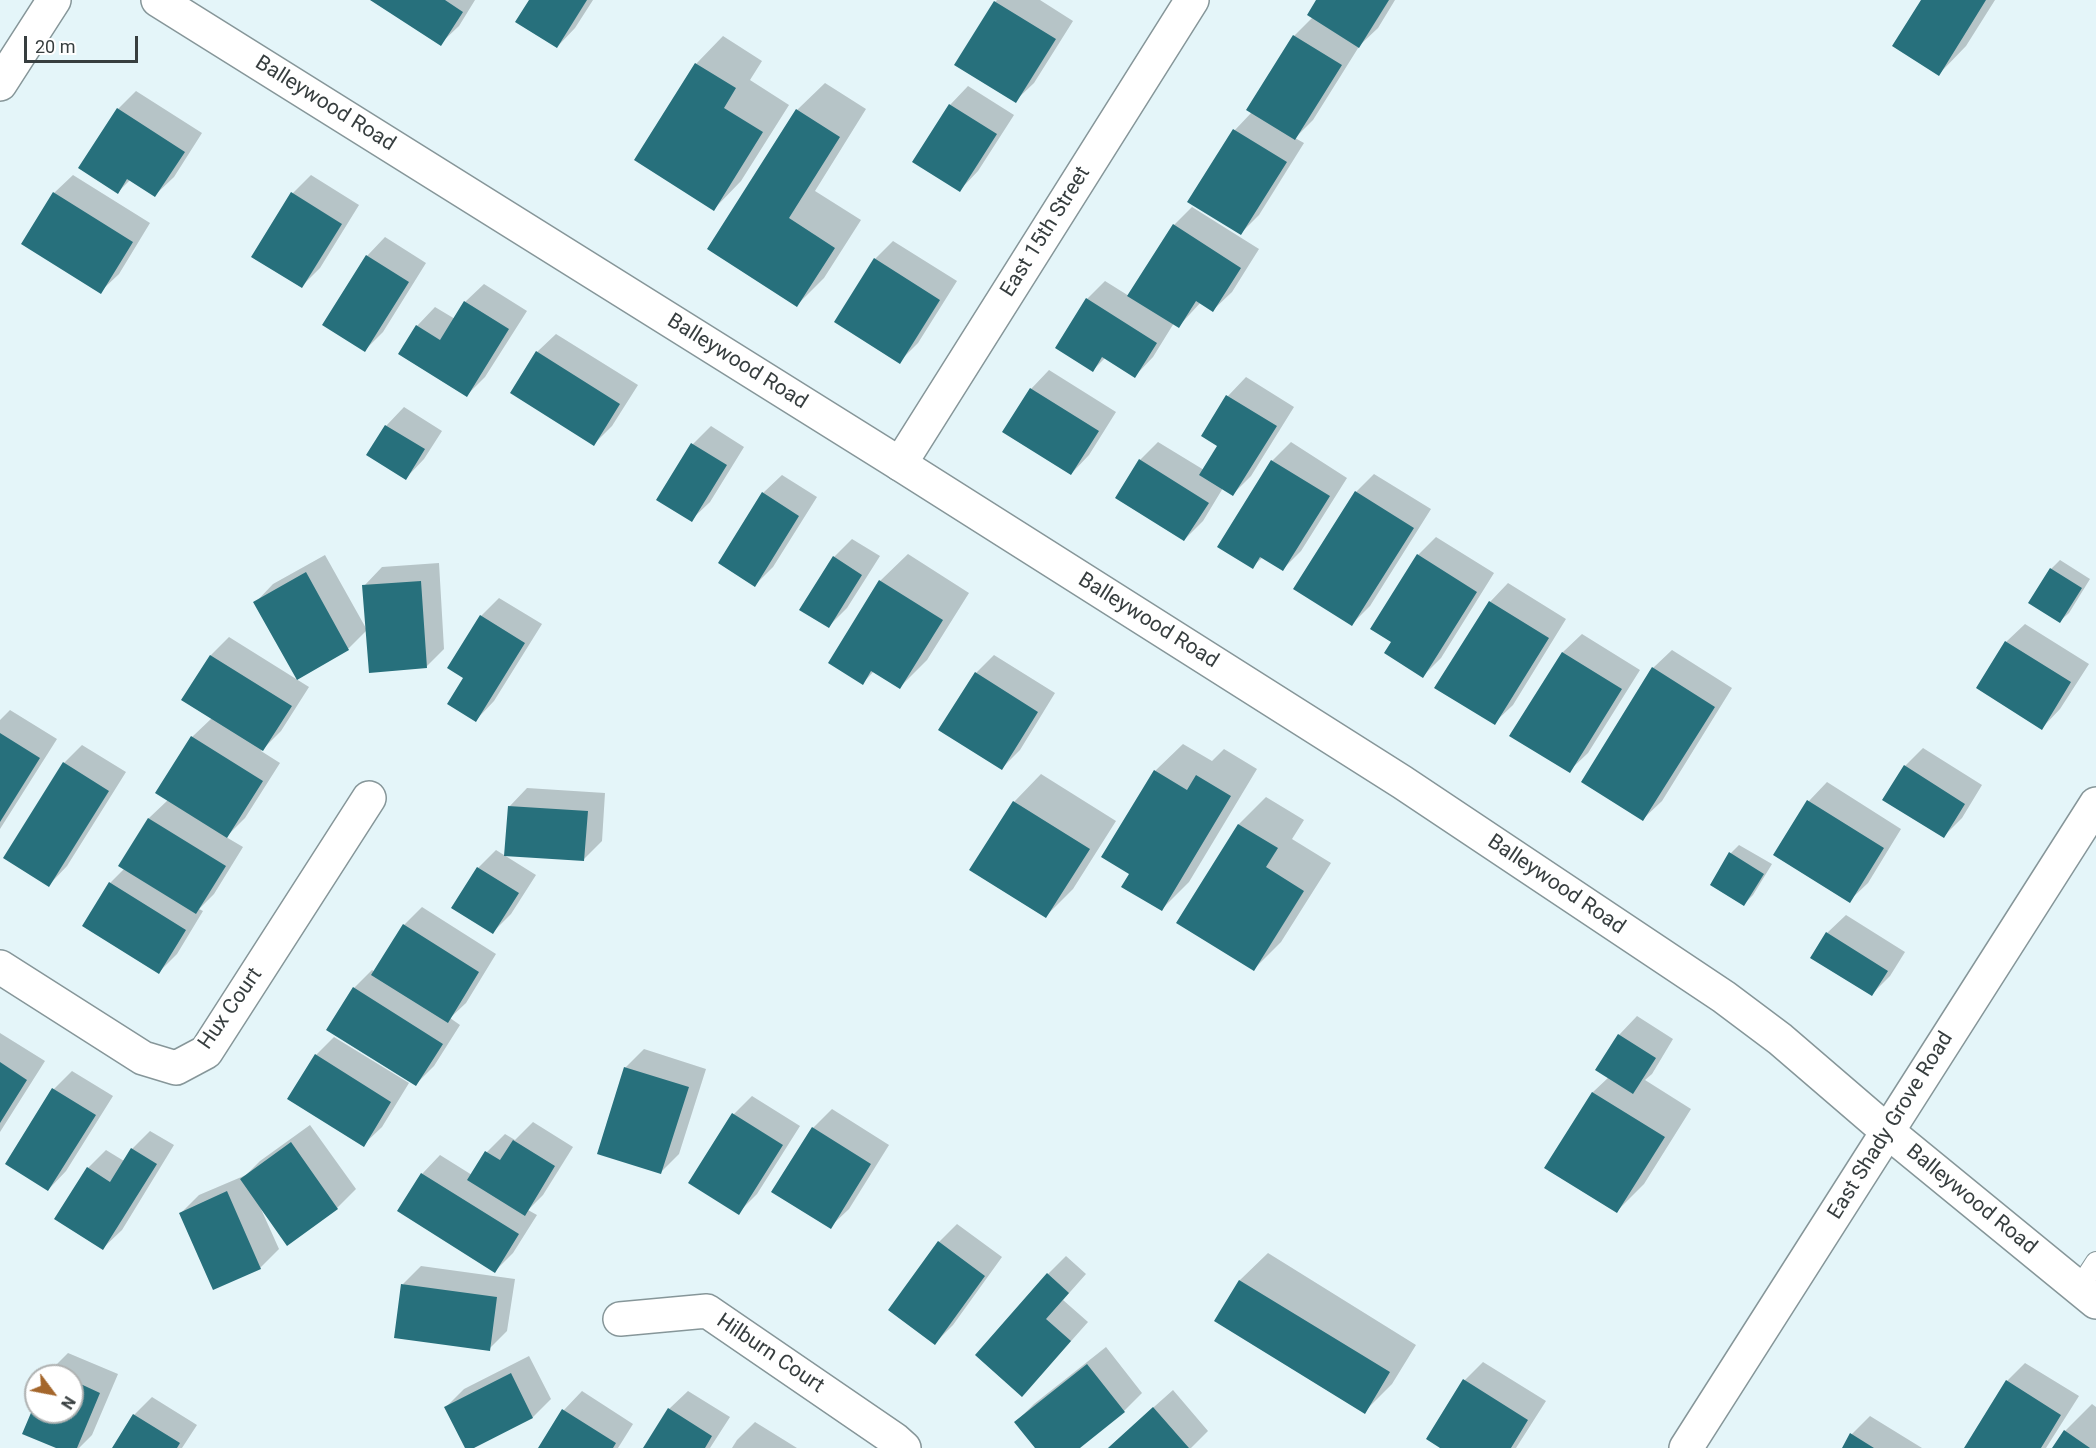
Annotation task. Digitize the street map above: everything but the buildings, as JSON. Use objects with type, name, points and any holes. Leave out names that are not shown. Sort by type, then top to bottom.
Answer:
[{"type":"street","points":[[0,84],[54,0]]},
{"type":"street","name":"Balleywood Road","points":[[158,0],[900,464],[1402,782],[1724,997],[1780,1040],[1887,1131],[2090,1284]]},
{"type":"street","name":"East 15th Street","points":[[900,464],[1192,0]]},
{"type":"street","name":"Hux Court","points":[[0,967],[143,1059],[176,1068],[206,1052],[369,798]]},
{"type":"street","name":"East Shady Grove Road","points":[[1686,1448],[2096,804]]},
{"type":"street","name":"Hilburn Court","points":[[620,1319],[707,1311],[904,1448]]}]
